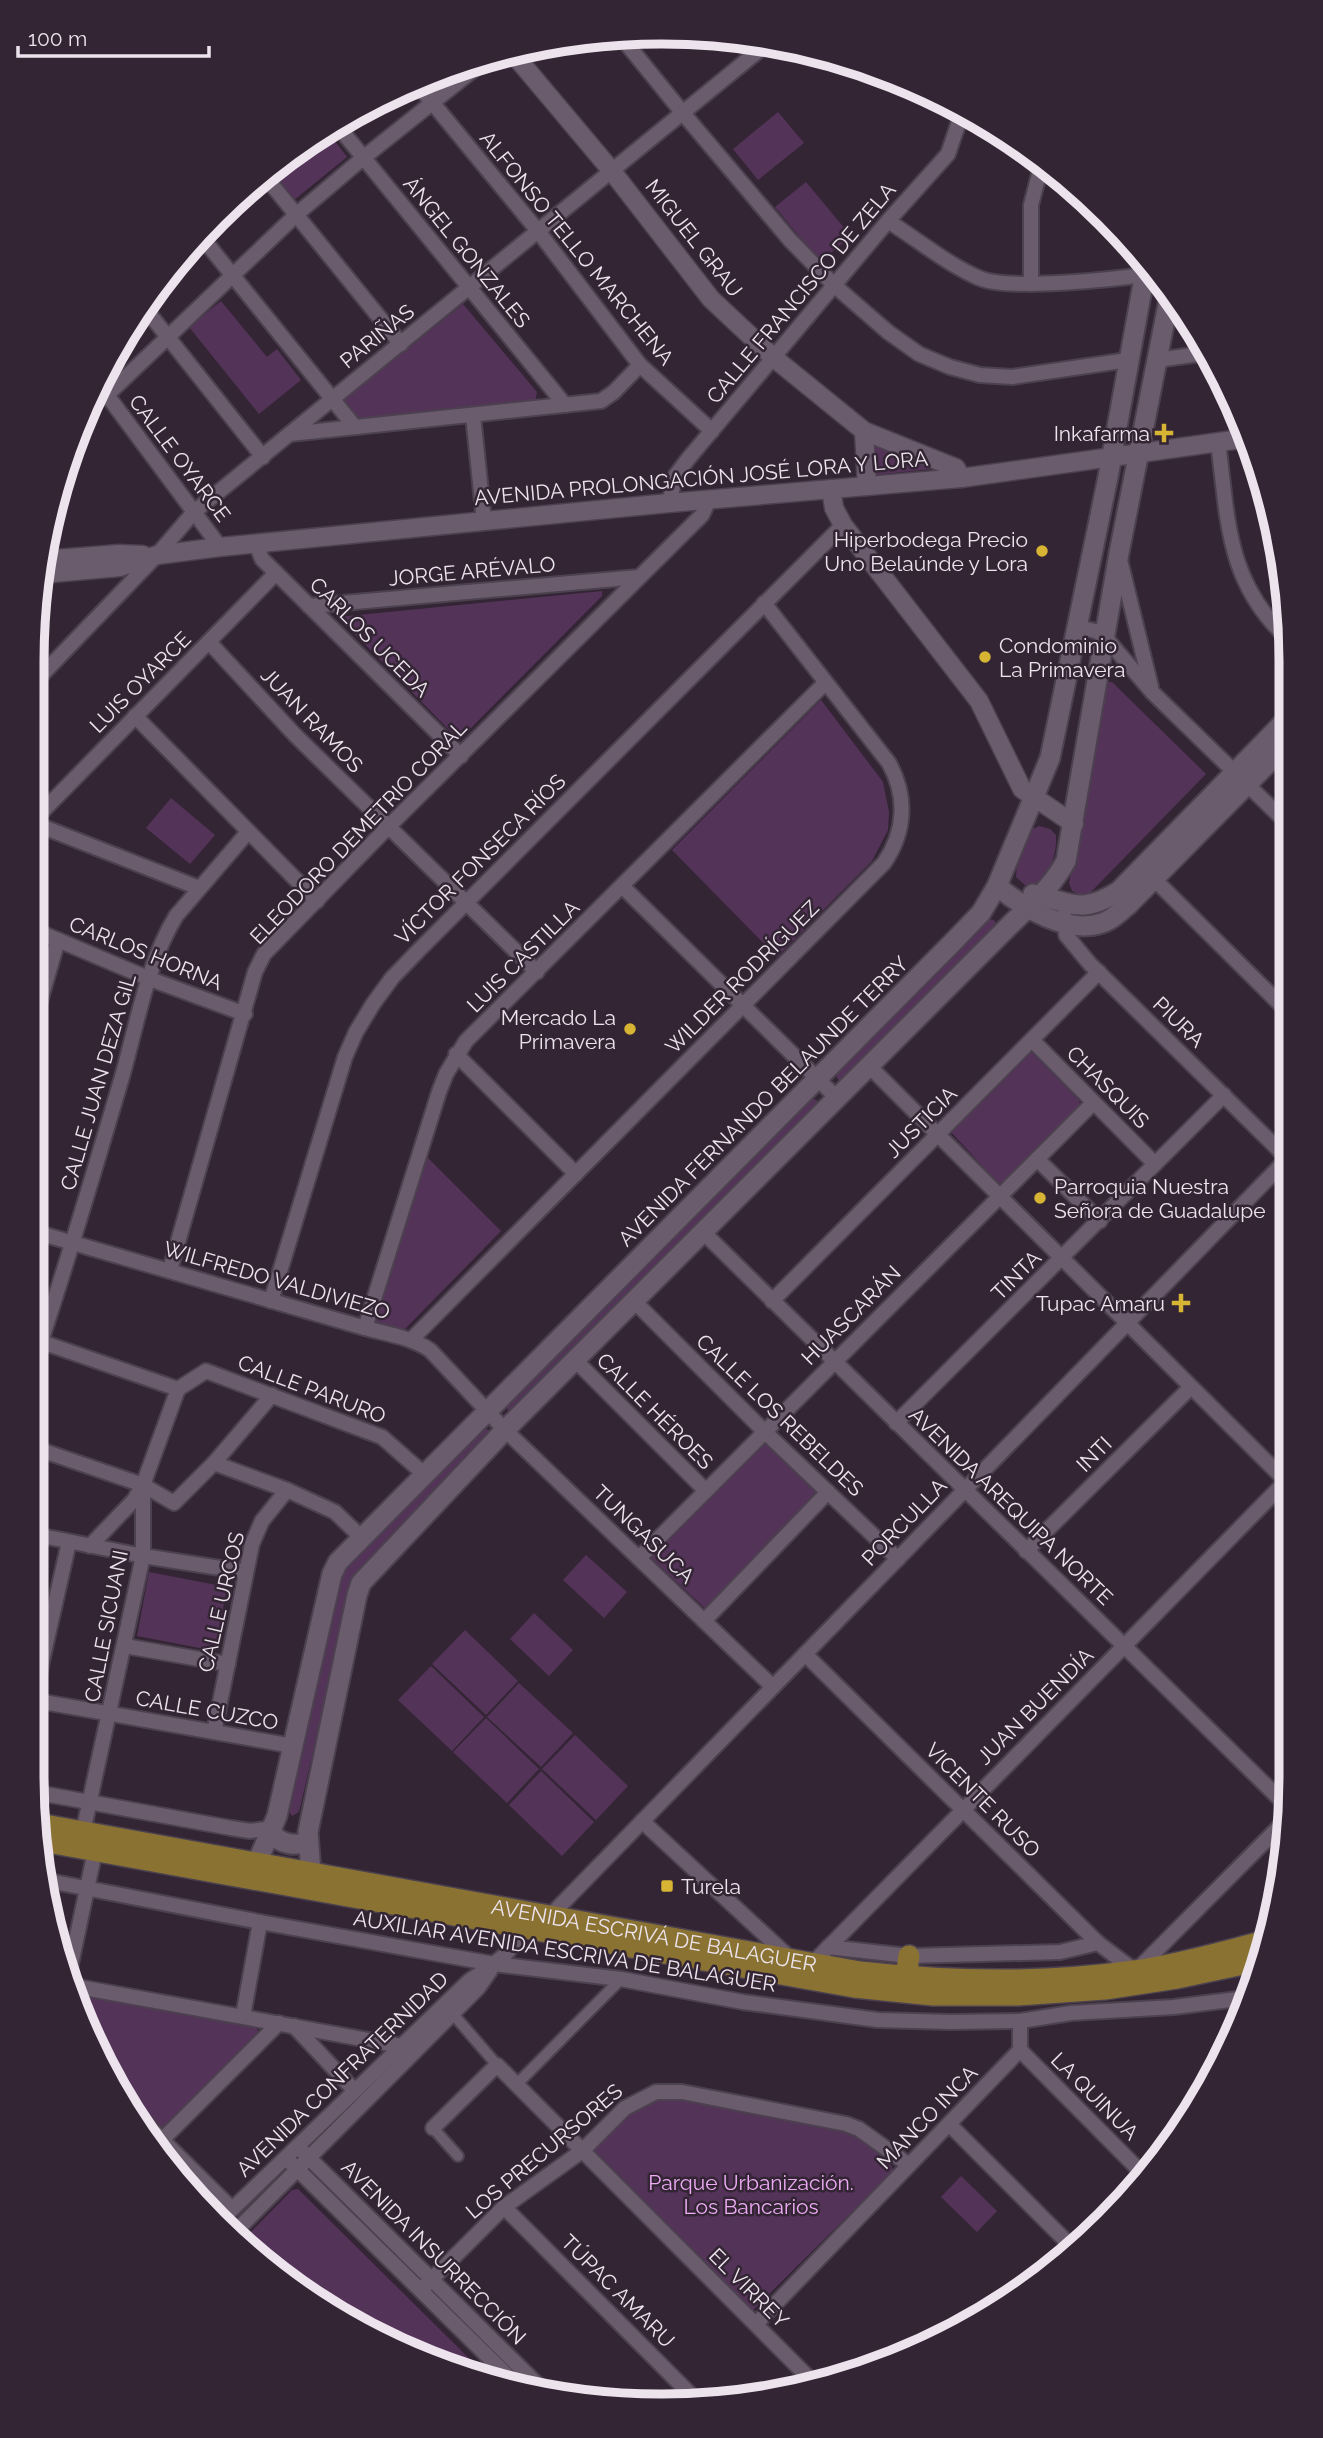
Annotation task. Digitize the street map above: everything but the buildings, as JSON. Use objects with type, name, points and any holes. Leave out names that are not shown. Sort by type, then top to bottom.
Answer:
[{"type":"main road","name":"AVENIDA FERNANDO BELAUNDE TERRY","points":[[254,1872],[272,1831],[332,1573],[338,1562],[981,913],[997,886],[1050,758],[1147,278]]},
{"type":"main road","points":[[309,1882],[308,1832],[361,1583],[505,1430],[1055,882],[1066,862],[1119,553],[1167,307]]},
{"type":"main road","points":[[997,886],[1064,913],[1078,906],[1104,900],[1148,873],[1241,778],[1279,729]]},
{"type":"main road","points":[[1241,778],[1279,750]]},
{"type":"main road","name":"AVENIDA ESCRIVÁ DE BALAGUER","points":[[46,1825],[254,1872]]},
{"type":"main road","points":[[272,1831],[276,1839],[291,1844],[308,1842]]},
{"type":"main road","name":"AVENIDA ESCRIVÁ DE BALAGUER","points":[[47,1842],[254,1872],[522,1926],[854,1987],[933,1995],[1018,1996],[1105,1989],[1256,1944]]},
{"type":"main road","name":"AVENIDA ESCRIVÁ DE BALAGUER","points":[[309,1882],[550,1916],[802,1962],[907,1967],[999,1980],[1177,1978],[1250,1963]]},
{"type":"street","points":[[627,45],[790,240],[835,286],[888,332],[919,354],[980,375],[1012,377],[1128,360]]},
{"type":"street","points":[[749,50],[753,55]]},
{"type":"street","name":"PARIÑAS","points":[[44,670],[157,555],[194,512],[757,52]]},
{"type":"street","name":"MIGUEL GRAU","points":[[519,61],[611,170],[710,299],[774,358],[864,431],[956,468],[961,478]]},
{"type":"street","points":[[168,337],[297,214],[465,76]]},
{"type":"street","name":"ALFONSO TELLO MARCHENA","points":[[423,92],[538,231],[640,365],[712,431]]},
{"type":"street","name":"CALLE FRANCISCO DE ZELA","points":[[669,503],[676,475],[888,220],[948,154],[959,121]]},
{"type":"street","name":"ÁNGEL GONZALES","points":[[343,133],[565,405]]},
{"type":"street","points":[[1031,284],[1031,205],[1040,172]]},
{"type":"street","points":[[271,183],[401,344]]},
{"type":"street","points":[[888,220],[982,279],[1009,284],[1031,284],[1142,273]]},
{"type":"street","points":[[207,244],[355,427]]},
{"type":"street","points":[[150,315],[263,457]]},
{"type":"street","name":"CALLE OYARCE","points":[[168,337],[107,395],[220,547]]},
{"type":"street","points":[[1157,360],[1197,355]]},
{"type":"street","points":[[290,434],[601,401],[614,392],[640,365]]},
{"type":"street","points":[[473,415],[484,520]]},
{"type":"street","points":[[864,431],[867,486]]},
{"type":"street","name":"AVENIDA PROLONGACIÓN JOSÉ LORA Y LORA","points":[[53,559],[119,554],[157,555],[484,520],[961,478],[1237,439]]},
{"type":"street","points":[[1217,442],[1232,547],[1240,572],[1253,599],[1278,630]]},
{"type":"street","points":[[831,489],[834,508],[843,525],[979,701],[1022,789],[1074,824]]},
{"type":"street","name":"ELEODORO DEMETRIO CORAL","points":[[170,1270],[256,972],[264,954],[702,515],[709,500]]},
{"type":"street","name":"VÍCTOR FONSECA RÍOS","points":[[271,1301],[336,1084],[356,1032],[392,978],[843,525]]},
{"type":"street","name":"CARLOS UCEDA","points":[[256,544],[262,559],[461,756]]},
{"type":"street","points":[[1119,553],[1152,692]]},
{"type":"street","name":"AVENIDA PROLONGACIÓN JOSÉ LORA Y LORA","points":[[50,573],[120,567],[157,555]]},
{"type":"street","name":"LUIS OYARCE","points":[[44,811],[276,573]]},
{"type":"street","name":"JORGE ARÉVALO","points":[[309,606],[639,577]]},
{"type":"street","name":"WILDER RODRÍGUEZ","points":[[411,1340],[744,1007],[884,863],[893,850],[900,833],[902,805],[897,778],[889,763],[764,603]]},
{"type":"street","points":[[1078,627],[1099,632],[1105,637],[1152,692],[1279,815]]},
{"type":"street","name":"JUAN RAMOS","points":[[209,642],[295,735],[537,972]]},
{"type":"street","name":"LUIS CASTILLA","points":[[365,1328],[439,1092],[456,1054],[825,683]]},
{"type":"street","points":[[135,716],[317,901]]},
{"type":"street","points":[[44,826],[199,888]]},
{"type":"street","name":"CALLE JUAN DEZA GIL","points":[[44,1321],[74,1242],[150,979],[167,931],[176,916],[248,832]]},
{"type":"street","points":[[1148,873],[1279,1000]]},
{"type":"street","points":[[623,887],[837,1098]]},
{"type":"street","name":"PIURA","points":[[1064,913],[1066,935],[1099,972],[1279,1146]]},
{"type":"street","name":"CARLOS HORNA","points":[[44,934],[150,979],[245,1014]]},
{"type":"street","points":[[44,988],[58,940]]},
{"type":"street","name":"JUSTICIA","points":[[772,1301],[1099,972]]},
{"type":"street","name":"CHASQUIS","points":[[1032,1040],[1155,1164]]},
{"type":"street","points":[[456,1054],[576,1174]]},
{"type":"street","points":[[869,1066],[1279,1472]]},
{"type":"street","name":"TINTA","points":[[896,1423],[1063,1259],[1224,1095]]},
{"type":"street","name":"HUASCARÁN","points":[[639,1558],[1093,1103]]},
{"type":"street","points":[[1037,1159],[1100,1221]]},
{"type":"street","name":"PORCULLA","points":[[550,1916],[1127,1323],[1279,1160]]},
{"type":"street","name":"AVENIDA AREQUIPA NORTE","points":[[703,1232],[1278,1798]]},
{"type":"street","name":"WILFREDO VALDIVIEZO","points":[[44,1234],[411,1340],[430,1350],[486,1410]]},
{"type":"street","name":"CALLE LOS REBELDES","points":[[634,1301],[765,1432],[898,1559]]},
{"type":"street","points":[[44,1342],[178,1389]]},
{"type":"street","name":"CALLE HÉROES","points":[[575,1360],[706,1490]]},
{"type":"street","name":"CALLE PARURO","points":[[178,1389],[206,1371],[382,1437],[424,1475]]},
{"type":"street","name":"INTI","points":[[1026,1551],[1191,1387]]},
{"type":"street","name":"CALLE SICUANI","points":[[83,1832],[143,1556],[143,1485],[178,1389]]},
{"type":"street","points":[[44,1451],[143,1485],[174,1503],[214,1463],[272,1395]]},
{"type":"street","name":"TUNGASUCA","points":[[486,1410],[773,1687]]},
{"type":"street","points":[[214,1463],[287,1490],[335,1512],[361,1537]]},
{"type":"street","points":[[90,1546],[134,1500],[143,1485]]},
{"type":"street","name":"CALLE URCOS","points":[[214,1732],[256,1533],[262,1521],[287,1490]]},
{"type":"street","name":"JUAN BUENDÍA","points":[[802,1962],[828,1947],[1279,1490]]},
{"type":"street","points":[[705,1621],[828,1492]]},
{"type":"street","points":[[44,1537],[246,1572]]},
{"type":"street","points":[[44,1649],[69,1542]]},
{"type":"street","points":[[44,1619],[51,1620]]},
{"type":"street","points":[[125,1646],[228,1664]]},
{"type":"street","name":"VICENTE RUSO","points":[[806,1654],[1136,1978]]},
{"type":"street","name":"CALLE CUZCO","points":[[44,1702],[293,1746]]},
{"type":"street","points":[[44,1794],[250,1831],[272,1831]]},
{"type":"street","points":[[642,1821],[802,1962]]},
{"type":"street","points":[[1136,1978],[1277,1830]]},
{"type":"street","points":[[73,1961],[95,1850]]},
{"type":"street","name":"AUXILIAR AVENIDA ESCRIVA DE BALAGUER","points":[[53,1882],[494,1964],[621,1979],[744,2002],[878,2020],[1020,2021],[1071,2013],[1174,2007],[1237,1999]]},
{"type":"street","points":[[243,2016],[260,1922]]},
{"type":"street","name":"AVENIDA CONFRATERNIDAD","points":[[228,2213],[469,1981],[494,1964],[515,1944],[522,1926]]},
{"type":"street","points":[[828,1947],[907,1967],[1060,1952],[1098,1943]]},
{"type":"street","name":"AVENIDA CONFRATERNIDAD","points":[[239,2227],[453,2014],[478,1988],[494,1964]]},
{"type":"street","points":[[516,2085],[621,1979]]},
{"type":"street","points":[[81,1986],[401,2046]]},
{"type":"street","name":"EL VIRREY","points":[[453,2014],[497,2066],[807,2376]]},
{"type":"street","points":[[1020,2021],[1020,2050]]},
{"type":"street","points":[[228,2213],[162,2140],[279,2023]]},
{"type":"street","points":[[294,2026],[355,2091]]},
{"type":"street","name":"MANCO INCA","points":[[756,2324],[1020,2050]]},
{"type":"street","name":"LA QUINUA","points":[[1020,2050],[1138,2169]]},
{"type":"street","points":[[458,2156],[433,2127],[497,2066]]},
{"type":"street","name":"LOS PRECURSORES","points":[[426,2284],[504,2207],[582,2151],[625,2108],[648,2095],[668,2092],[846,2124],[859,2129],[909,2165]]},
{"type":"street","points":[[949,2124],[1068,2242]]},
{"type":"street","name":"AVENIDA INSURRECCIÓN","points":[[296,2146],[508,2374]]},
{"type":"street","name":"AVENIDA INSURRECCIÓN","points":[[285,2157],[531,2380]]},
{"type":"street","name":"TÚPAC AMARU","points":[[504,2207],[689,2393]]},
{"type":"green space","points":[[778,112],[804,143],[758,180],[733,149]]},
{"type":"green space","points":[[333,139],[347,157],[294,200],[277,178]]},
{"type":"green space","points":[[806,182],[851,236],[820,262],[775,207]]},
{"type":"green space","points":[[221,301],[267,357],[277,349],[301,380],[259,414],[189,327]]},
{"type":"green space","points":[[463,304],[537,392],[535,402],[353,421],[340,403]]},
{"type":"green space","points":[[872,441],[933,466],[933,469],[874,475]]},
{"type":"green space","points":[[602,591],[602,596],[459,740],[338,617]]},
{"type":"green space","points":[[1108,682],[1112,682],[1206,774],[1088,895],[1083,896],[1072,891],[1069,883]]},
{"type":"green space","points":[[821,700],[883,782],[889,812],[888,830],[872,861],[777,957],[672,850]]},
{"type":"green space","points":[[171,798],[215,835],[190,864],[146,828]]},
{"type":"green space","points":[[1039,826],[1050,829],[1056,835],[1054,854],[1041,883],[1027,887],[1016,877],[1017,864],[1030,830]]},
{"type":"green space","points":[[989,919],[994,920],[997,925],[842,1082],[839,1081],[835,1074]]},
{"type":"green space","points":[[1029,1053],[1033,1053],[1080,1104],[1003,1182],[998,1183],[950,1131]]},
{"type":"green space","points":[[810,1098],[817,1100],[818,1105],[510,1412],[505,1406]]},
{"type":"green space","points":[[426,1156],[501,1231],[402,1332],[374,1322]]},
{"type":"green space","points":[[481,1427],[489,1430],[489,1436],[354,1576],[299,1812],[292,1816],[288,1810],[343,1570]]},
{"type":"green space","points":[[764,1442],[816,1492],[708,1611],[650,1557]]},
{"type":"green space","points":[[586,1555],[627,1592],[604,1618],[563,1580]]},
{"type":"green space","points":[[149,1572],[227,1587],[215,1651],[137,1636]]},
{"type":"green space","points":[[534,1613],[573,1650],[549,1676],[510,1639]]},
{"type":"green space","points":[[465,1630],[518,1681],[486,1715],[432,1664]]},
{"type":"green space","points":[[431,1666],[484,1717],[452,1751],[398,1700]]},
{"type":"green space","points":[[519,1683],[573,1733],[541,1767],[487,1717]]},
{"type":"green space","points":[[486,1718],[539,1769],[507,1803],[453,1752]]},
{"type":"green space","points":[[575,1735],[628,1786],[596,1820],[542,1769]]},
{"type":"green space","points":[[541,1771],[594,1822],[562,1856],[509,1805]]},
{"type":"green space","points":[[85,1996],[256,2028],[260,2033],[166,2131],[139,2106],[107,2050]]},
{"type":"green space","name":"Parque Urbanización. Los Bancarios","points":[[661,2098],[847,2130],[889,2159],[893,2171],[753,2310],[592,2150],[629,2112],[645,2101]]},
{"type":"green space","points":[[1158,2144],[1144,2162],[1142,2160]]},
{"type":"green space","points":[[961,2176],[997,2211],[977,2232],[941,2197]]},
{"type":"green space","points":[[298,2189],[476,2365],[388,2331],[318,2290],[254,2241],[248,2235],[292,2190]]},
{"type":"place","name":"Inkafarma","points":[[1164,433]]},
{"type":"place","name":"Hiperbodega Precio Uno Belaúnde y Lora","points":[[1042,551]]},
{"type":"place","name":"Condominio La Primavera","points":[[985,657]]},
{"type":"place","name":"Mercado La Primavera","points":[[630,1029]]},
{"type":"place","name":"Parroquia Nuestra Señora de Guadalupe","points":[[1040,1198]]},
{"type":"place","name":"Tupac Amaru","points":[[1181,1303]]},
{"type":"place","name":"Turela","points":[[667,1886]]}]
